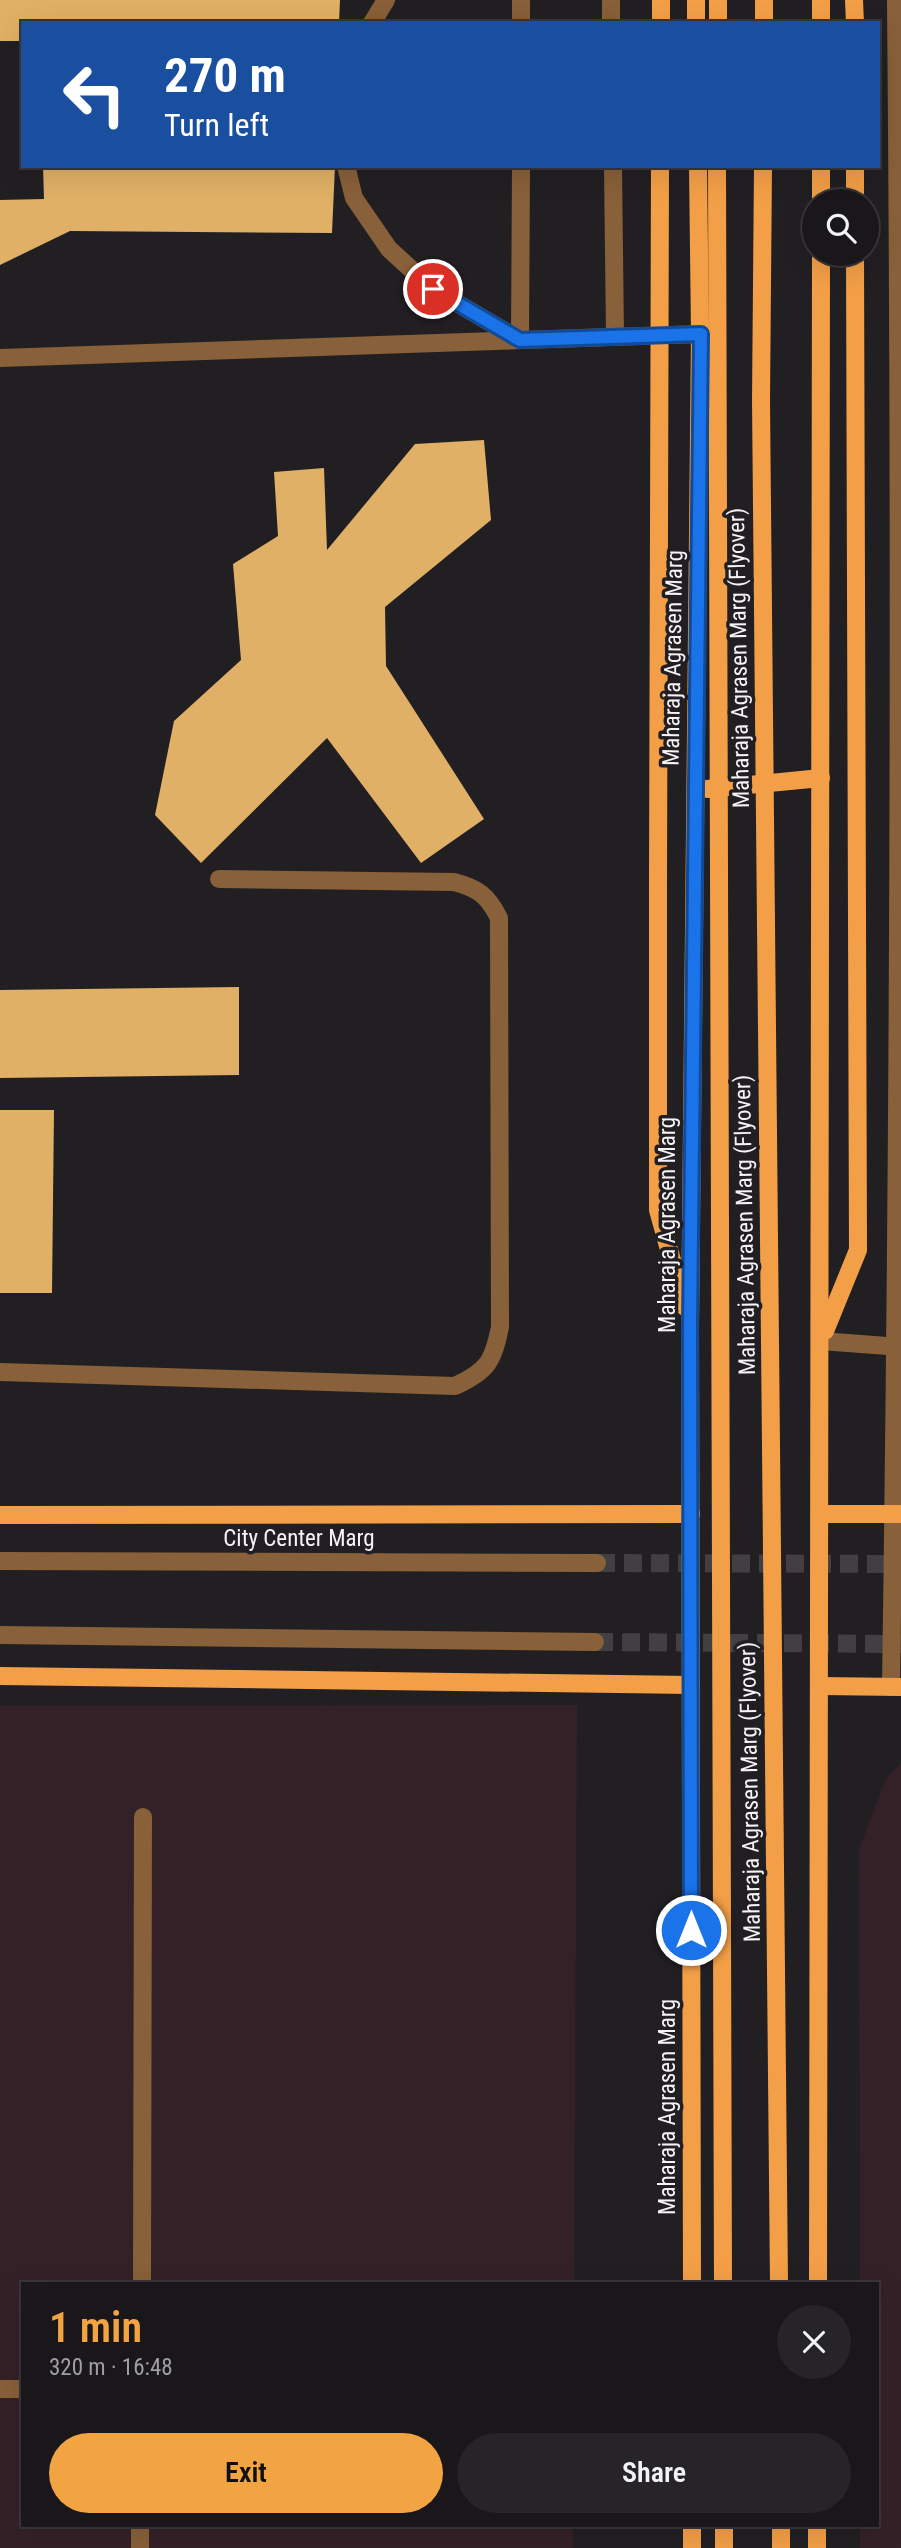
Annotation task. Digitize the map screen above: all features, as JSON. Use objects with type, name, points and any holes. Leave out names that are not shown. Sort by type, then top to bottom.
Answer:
[{"type":"main road","points":[[661,0],[661,21]]},
{"type":"main road","points":[[696,0],[696,21]]},
{"type":"main road","points":[[718,0],[718,21]]},
{"type":"main road","points":[[764,0],[764,21]]},
{"type":"main road","points":[[821,0],[821,21]]},
{"type":"main road","points":[[855,0],[855,21]]},
{"type":"main road","points":[[660,168],[658,1210],[690,1327]]},
{"type":"main road","name":"Maharaja Agrasen Marg","points":[[692,2282],[690,1327],[701,334],[698,168]]},
{"type":"main road","name":"Maharaja Agrasen Marg (Flyover)","points":[[717,168],[723,2282]]},
{"type":"main road","name":"Maharaja Agrasen Marg (Flyover)","points":[[763,168],[761,401],[779,2282]]},
{"type":"main road","points":[[821,168],[821,189]]},
{"type":"main road","points":[[855,168],[855,189]]},
{"type":"main road","points":[[818,2282],[821,266]]},
{"type":"main road","points":[[821,1341],[858,1250],[855,266]]},
{"type":"main road","points":[[696,790],[821,778]]},
{"type":"main road","points":[[0,1515],[691,1514]]},
{"type":"main road","points":[[821,1514],[897,1514]]},
{"type":"main road","points":[[0,1676],[691,1685]]},
{"type":"main road","points":[[820,1686],[896,1687]]},
{"type":"main road","points":[[692,2527],[692,2548]]},
{"type":"main road","points":[[724,2527],[724,2548]]},
{"type":"main road","points":[[781,2527],[781,2548]]},
{"type":"main road","points":[[817,2527],[817,2548]]},
{"type":"street","points":[[373,21],[386,0]]},
{"type":"street","points":[[521,21],[522,0]]},
{"type":"street","points":[[611,0],[611,21]]},
{"type":"street","points":[[896,0],[899,310],[896,1687]]},
{"type":"street","points":[[346,168],[354,198],[389,249],[433,289],[520,340]]},
{"type":"street","points":[[520,340],[521,168]]},
{"type":"street","points":[[613,168],[615,337]]},
{"type":"street","points":[[0,358],[701,334]]},
{"type":"street","points":[[0,1372],[456,1386],[480,1375],[495,1353],[500,1327],[499,918],[489,899],[475,887],[454,882],[219,879]]},
{"type":"street","points":[[821,1341],[898,1347]]},
{"type":"street","name":"City Center Marg","points":[[0,1561],[597,1563]]},
{"type":"street","points":[[0,1635],[595,1642]]},
{"type":"street","points":[[142,2282],[143,1816]]},
{"type":"street","points":[[0,2389],[21,2389]]},
{"type":"street","points":[[140,2527],[140,2548]]},
{"type":"shaded area","points":[[577,1705],[574,2282],[21,2282],[21,2527],[573,2527],[573,2548],[0,2548],[0,1706]]},
{"type":"shaded area","points":[[901,1763],[901,2548],[860,2548],[860,2527],[879,2527],[879,2282],[860,2282],[859,1849],[886,1779]]},
{"type":"building","points":[[0,0],[340,0],[339,21],[21,21],[21,41],[0,41]]},
{"type":"building","points":[[43,168],[335,168],[332,233],[70,231],[0,265],[0,200],[44,199]]},
{"type":"building","points":[[484,440],[491,520],[385,607],[386,666],[484,819],[421,863],[327,738],[201,863],[155,815],[174,721],[241,660],[233,564],[278,536],[274,472],[324,468],[327,550],[415,444]]},
{"type":"building","points":[[239,987],[239,1075],[0,1078],[0,990]]},
{"type":"building","points":[[0,1110],[54,1110],[52,1293],[0,1293]]},
{"type":"tunnel","points":[[597,1563],[901,1564]]},
{"type":"tunnel","points":[[595,1642],[901,1644]]},
{"type":"route","points":[[433,289],[520,340],[701,334],[690,1327],[691,1930]]}]
